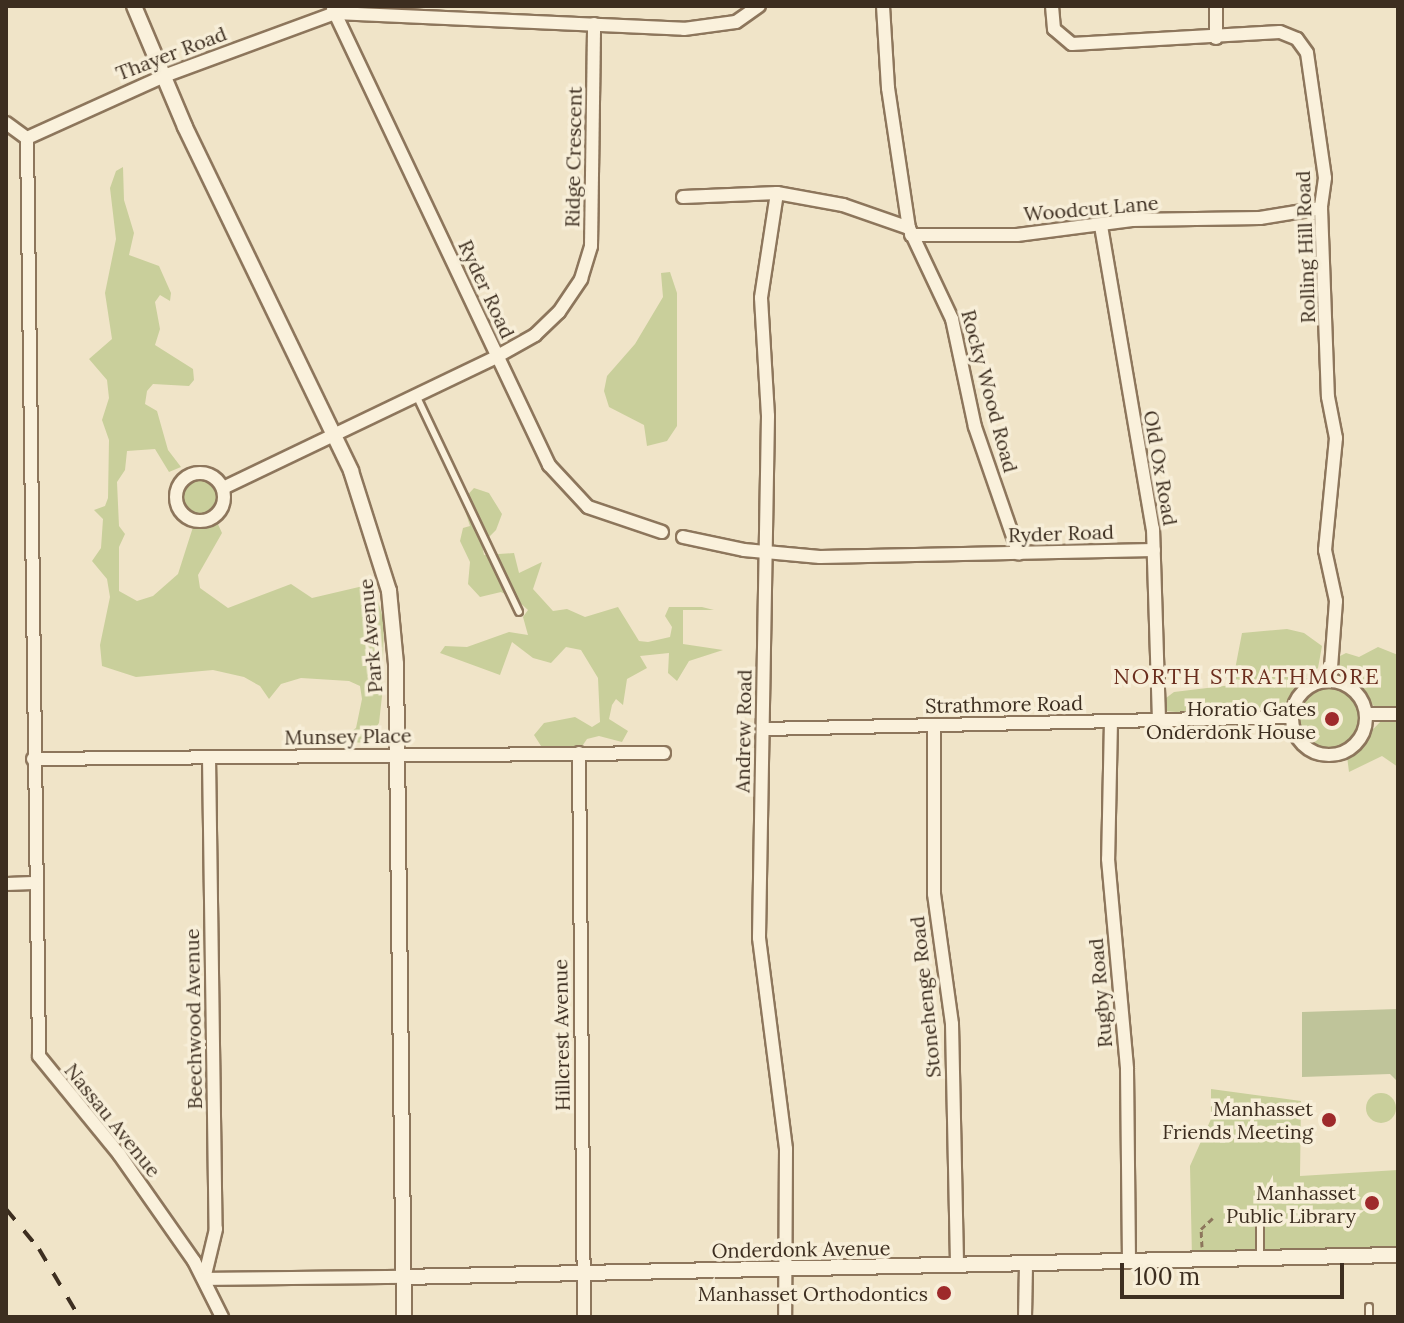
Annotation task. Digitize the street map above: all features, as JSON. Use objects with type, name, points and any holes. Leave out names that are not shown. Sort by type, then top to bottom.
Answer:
[{"type":"street","name":"Park Avenue","points":[[134,6],[334,435],[368,513],[389,591],[397,755],[404,1317]]},
{"type":"street","name":"Thayer Road","points":[[27,138],[164,76],[334,10],[700,28],[736,22],[759,6]]},
{"type":"street","name":"Rocky Wood Road","points":[[883,6],[888,88],[910,232],[952,319],[975,427],[1019,554]]},
{"type":"street","name":"Rolling Hill Road","points":[[1052,6],[1054,29],[1072,44],[1280,32],[1304,46],[1325,178],[1321,208],[1328,397],[1336,438],[1325,550],[1336,601],[1330,681]]},
{"type":"street","points":[[1216,6],[1216,38]]},
{"type":"street","name":"Ryder Road","points":[[334,10],[544,457],[574,495],[601,515],[662,532]]},
{"type":"street","name":"Ridge Crescent","points":[[223,488],[496,357],[535,335],[559,312],[589,256],[595,206],[594,24]]},
{"type":"street","points":[[6,123],[27,138]]},
{"type":"street","name":"Nassau Avenue","points":[[27,138],[34,883],[39,1056],[119,1154],[204,1279],[222,1317]]},
{"type":"street","name":"Woodcut Lane","points":[[683,197],[777,193],[843,205],[910,232],[1017,235],[1132,220],[1260,218],[1321,208]]},
{"type":"street","name":"Andrew Road","points":[[777,193],[761,298],[768,416],[760,954],[786,1149],[785,1317]]},
{"type":"street","name":"Old Ox Road","points":[[1101,226],[1154,550],[1159,720]]},
{"type":"street","points":[[205,473],[223,488],[223,504],[206,521],[190,520],[178,508],[178,485],[190,474],[205,473]]},
{"type":"street","name":"Ryder Road","points":[[683,537],[765,552],[864,558],[1154,550]]},
{"type":"street","points":[[1330,681],[1350,688],[1366,714],[1353,747],[1330,755],[1308,748],[1292,717],[1308,688],[1330,681]]},
{"type":"street","points":[[1366,714],[1398,714]]},
{"type":"street","name":"Strathmore Road","points":[[764,729],[1292,717]]},
{"type":"street","name":"Rugby Road","points":[[1111,721],[1109,871],[1127,1069],[1129,1261]]},
{"type":"street","name":"Stonehenge Road","points":[[934,725],[934,894],[953,1037],[957,1265]]},
{"type":"street","name":"Hillcrest Avenue","points":[[579,753],[584,1317]]},
{"type":"street","name":"Munsey Place","points":[[33,759],[664,753]]},
{"type":"street","name":"Beechwood Avenue","points":[[204,1279],[216,1229],[209,757]]},
{"type":"street","points":[[6,884],[34,883]]},
{"type":"street","name":"Onderdonk Avenue","points":[[204,1279],[1398,1255]]},
{"type":"street","points":[[1025,1317],[1026,1264]]},
{"type":"lane","points":[[416,395],[519,612]]},
{"type":"lane","points":[[1260,1217],[1260,1258]]},
{"type":"lane","points":[[1369,1307],[1369,1317]]},
{"type":"path","points":[[1202,1247],[1201,1229],[1213,1218]]},
{"type":"green space","points":[[123,167],[124,200],[134,233],[129,255],[159,266],[171,293],[170,301],[160,295],[155,302],[160,329],[155,345],[193,369],[194,380],[189,386],[153,384],[147,391],[145,404],[157,411],[168,450],[181,467],[169,472],[155,449],[127,451],[125,470],[117,482],[119,526],[125,534],[119,547],[119,591],[137,601],[153,596],[178,574],[193,527],[217,522],[222,533],[198,575],[200,588],[228,608],[291,584],[312,598],[359,587],[376,595],[384,621],[382,696],[379,723],[365,743],[338,741],[356,728],[362,699],[360,686],[349,681],[301,678],[281,684],[269,699],[260,686],[244,677],[213,670],[136,677],[102,666],[100,645],[110,597],[107,579],[92,561],[101,548],[103,519],[94,510],[105,506],[108,498],[109,440],[102,420],[109,398],[107,380],[89,359],[112,339],[105,293],[116,239],[110,188],[116,171]]},
{"type":"green space","points":[[670,272],[677,293],[677,426],[667,441],[647,446],[644,425],[609,407],[604,391],[607,376],[635,344],[663,297],[661,273]]},
{"type":"green space","points":[[200,473],[209,474],[217,480],[223,488],[223,506],[217,514],[209,520],[200,521],[191,520],[183,514],[177,506],[176,497],[177,488],[183,480],[191,474]]},
{"type":"green space","points":[[474,488],[489,493],[502,514],[496,530],[482,544],[484,555],[514,553],[519,573],[542,562],[533,589],[553,611],[567,609],[585,617],[618,607],[639,641],[648,642],[670,637],[672,627],[665,616],[669,607],[702,607],[714,610],[683,610],[683,644],[723,650],[689,661],[677,681],[668,673],[669,653],[640,656],[647,668],[627,679],[623,705],[616,699],[609,719],[628,731],[622,742],[599,736],[587,739],[576,755],[543,749],[534,735],[544,723],[575,717],[592,727],[600,722],[598,678],[581,650],[566,647],[551,663],[533,658],[512,642],[500,675],[440,653],[445,646],[467,647],[509,632],[528,635],[523,617],[528,610],[517,600],[501,592],[480,597],[468,584],[470,562],[460,541],[463,528],[470,526],[462,501]]},
{"type":"green space","points":[[1287,629],[1304,633],[1322,646],[1318,668],[1302,681],[1285,709],[1266,711],[1241,701],[1196,714],[1166,711],[1166,698],[1174,692],[1232,685],[1242,633]]},
{"type":"green space","points":[[1378,647],[1398,655],[1398,767],[1382,756],[1349,772],[1347,756],[1383,719],[1381,712],[1339,676],[1336,658],[1346,653],[1359,657]]},
{"type":"green space","points":[[1329,681],[1343,684],[1355,692],[1363,704],[1366,718],[1363,732],[1355,744],[1343,752],[1329,755],[1315,752],[1303,744],[1295,732],[1292,718],[1295,704],[1303,692],[1315,684]]},
{"type":"green space","points":[[1398,1009],[1398,1082],[1390,1074],[1302,1077],[1302,1012]]},
{"type":"green space","points":[[1211,1089],[1301,1101],[1300,1176],[1398,1170],[1398,1252],[1192,1258],[1190,1166],[1211,1119]]},
{"type":"green space","points":[[1381,1093],[1387,1094],[1395,1102],[1395,1114],[1387,1122],[1381,1123],[1375,1122],[1367,1114],[1366,1108],[1367,1102],[1375,1094]]},
{"type":"railway","points":[[6,1209],[39,1249],[79,1317]]},
{"type":"place","name":"Horatio Gates Onderdonk House","points":[[1332,719]]},
{"type":"place","name":"Manhasset Friends Meeting","points":[[1329,1120]]},
{"type":"place","name":"Manhasset Public Library","points":[[1372,1203]]},
{"type":"place","name":"Manhasset Orthodontics","points":[[944,1293]]},
{"type":"district","name":"NORTH STRATHMORE","points":[[1247,677]]}]
